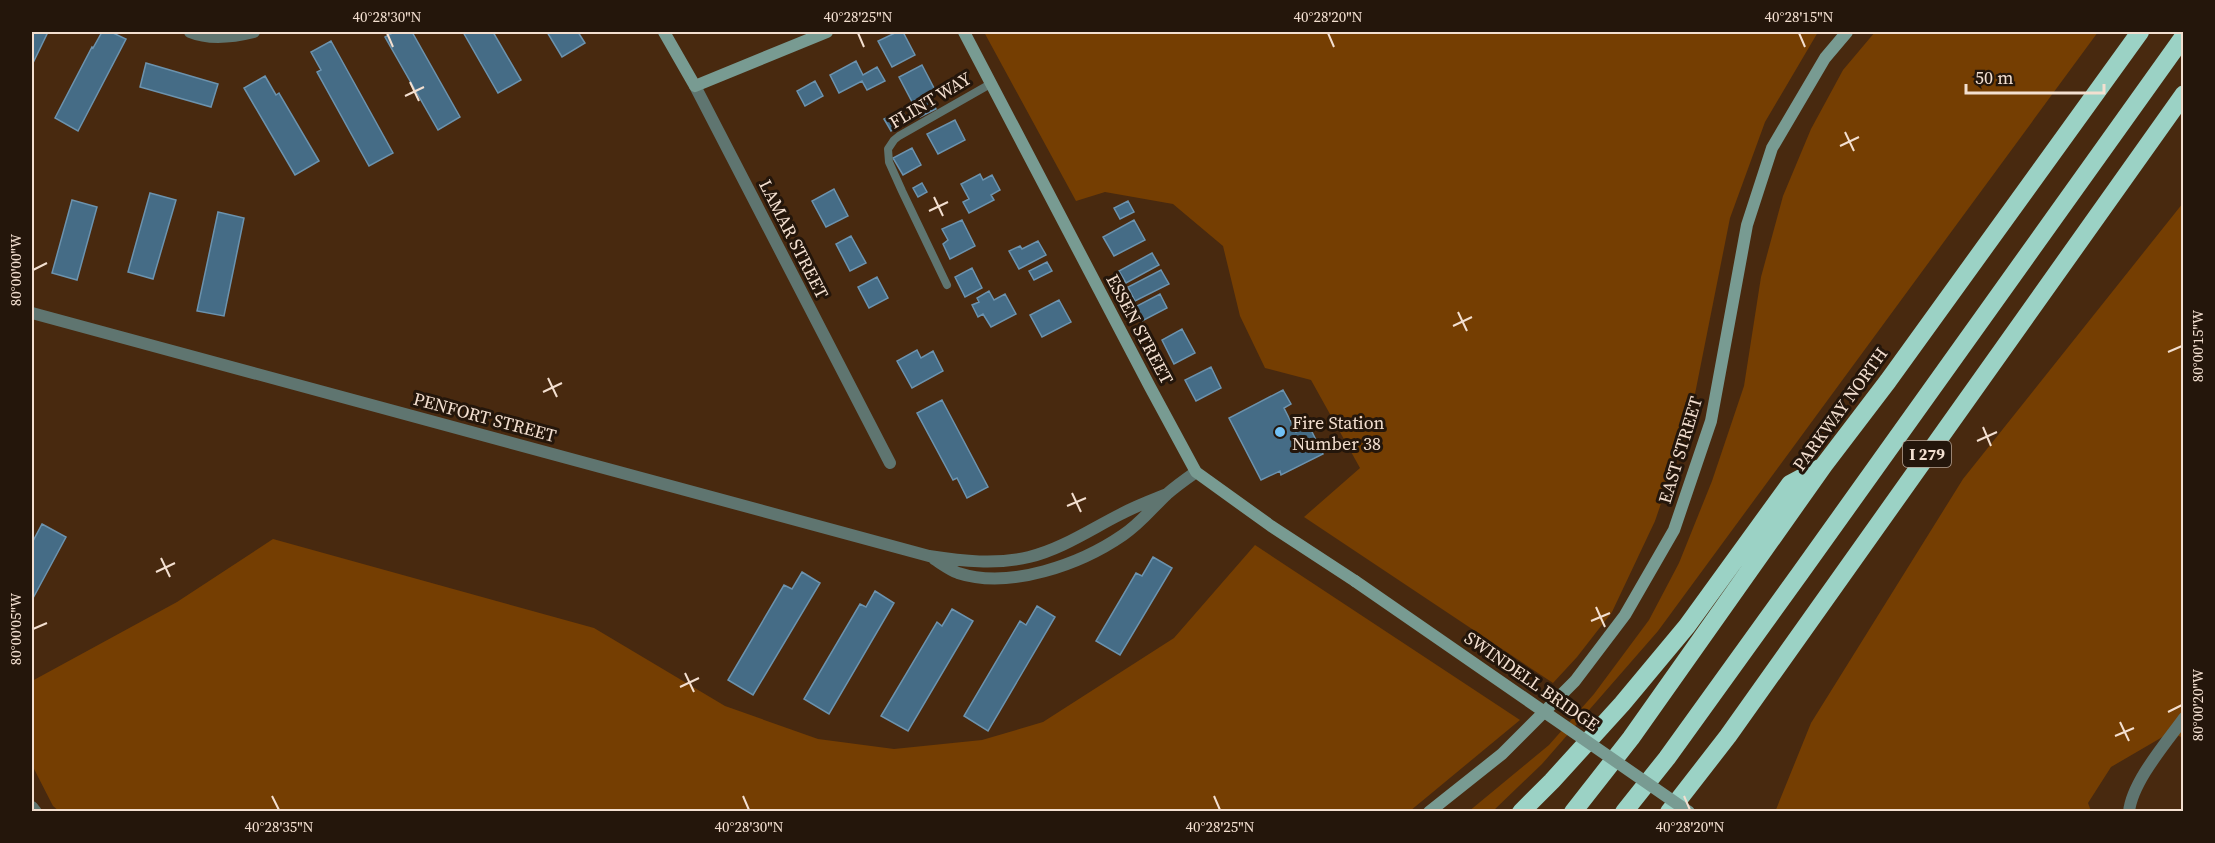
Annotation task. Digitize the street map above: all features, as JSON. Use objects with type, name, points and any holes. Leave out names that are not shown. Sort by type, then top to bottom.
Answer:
[{"type":"highway","name":"PARKWAY NORTH","points":[[1573,812],[1631,738],[1824,465],[2140,32]]},
{"type":"highway","points":[[1624,812],[1666,758],[2184,36]]},
{"type":"highway","name":"I 279","points":[[1669,812],[1728,736],[2184,94]]},
{"type":"highway","points":[[1521,812],[1622,704],[1687,626],[1790,484],[1824,465]]},
{"type":"street","points":[[190,32],[212,37],[254,32]]},
{"type":"street","name":"LAMAR STREET","points":[[664,32],[695,86],[891,463]]},
{"type":"street","points":[[695,86],[827,32]]},
{"type":"street","name":"ESSEN STREET","points":[[964,32],[1196,472],[1271,526],[1354,581]]},
{"type":"street","name":"EAST STREET","points":[[1429,812],[1502,754],[1575,681],[1625,615],[1674,530],[1711,421],[1747,225],[1772,148],[1825,58],[1847,32]]},
{"type":"street","name":"PENFORT STREET","points":[[32,312],[929,556],[964,561],[995,561],[1029,557],[1060,546],[1124,512],[1167,494]]},
{"type":"street","name":"PENFORT STREET","points":[[929,556],[957,573],[994,579],[1033,574],[1066,564],[1123,536],[1144,519],[1167,494],[1196,472]]},
{"type":"street","name":"SWINDELL BRIDGE","points":[[1354,581],[1689,812]]},
{"type":"street","points":[[2129,812],[2130,801],[2140,778],[2184,718]]},
{"type":"street","points":[[32,807],[36,812]]},
{"type":"lane","name":"FLINT WAY","points":[[946,285],[889,162],[888,149],[899,136],[992,83]]},
{"type":"shaded area","points":[[984,32],[1818,32],[1765,122],[1730,218],[1690,419],[1655,521],[1612,612],[1577,657],[1553,683],[1304,517],[1360,468],[1311,380],[1265,368],[1240,316],[1223,246],[1173,204],[1105,192],[1076,201]]},
{"type":"shaded area","points":[[1875,32],[2098,32],[1658,631],[1542,764],[1493,811],[1468,812],[1549,745],[1594,694],[1649,620],[1679,563],[1712,481],[1744,386],[1761,277],[1783,196],[1811,129],[1843,70]]},
{"type":"shaded area","points":[[2183,203],[2183,738],[2171,732],[2111,767],[2088,803],[2091,811],[1775,812],[1811,723],[1963,479]]},
{"type":"shaded area","points":[[273,539],[594,628],[725,706],[818,739],[894,749],[982,740],[1043,722],[1174,638],[1255,545],[1520,720],[1410,811],[60,812],[53,806],[32,765],[32,681],[177,602]]},
{"type":"building","points":[[32,32],[48,32],[32,65]]},
{"type":"building","points":[[102,32],[111,32],[126,39],[78,131],[55,118]]},
{"type":"building","points":[[394,32],[412,32],[460,117],[438,130],[385,37]]},
{"type":"building","points":[[463,32],[493,32],[521,80],[498,93]]},
{"type":"building","points":[[547,32],[578,32],[585,43],[562,57]]},
{"type":"building","points":[[897,32],[903,32],[915,55],[892,67],[878,41]]},
{"type":"building","points":[[331,41],[393,153],[369,166],[317,72],[321,70],[311,52]]},
{"type":"building","points":[[856,61],[863,75],[877,67],[885,81],[867,90],[862,81],[839,93],[830,75]]},
{"type":"building","points":[[146,63],[218,84],[211,107],[140,87]]},
{"type":"building","points":[[922,65],[935,90],[928,94],[936,109],[920,117],[899,77]]},
{"type":"building","points":[[265,76],[276,95],[279,93],[319,161],[295,175],[244,88]]},
{"type":"building","points":[[815,81],[823,96],[805,106],[797,91]]},
{"type":"building","points":[[902,110],[908,121],[891,131],[884,119]]},
{"type":"building","points":[[955,120],[965,140],[938,154],[927,134]]},
{"type":"building","points":[[912,148],[921,165],[903,175],[893,158]]},
{"type":"building","points":[[980,174],[983,180],[992,175],[1000,190],[991,195],[994,200],[969,213],[963,202],[969,199],[961,184]]},
{"type":"building","points":[[922,183],[927,192],[918,197],[913,188]]},
{"type":"building","points":[[834,189],[848,216],[826,227],[812,201]]},
{"type":"building","points":[[150,193],[176,200],[153,279],[128,272]]},
{"type":"building","points":[[72,200],[97,207],[77,280],[52,273]]},
{"type":"building","points":[[1128,201],[1134,212],[1120,219],[1114,208]]},
{"type":"building","points":[[218,212],[244,218],[224,316],[197,311]]},
{"type":"building","points":[[962,220],[975,246],[950,259],[943,244],[948,240],[942,229]]},
{"type":"building","points":[[1134,220],[1145,240],[1114,256],[1103,237]]},
{"type":"building","points":[[851,236],[866,263],[850,271],[836,244]]},
{"type":"building","points":[[1038,241],[1046,255],[1019,269],[1009,251],[1020,246],[1022,249]]},
{"type":"building","points":[[1152,253],[1159,265],[1126,283],[1119,271]]},
{"type":"building","points":[[1047,262],[1052,271],[1034,280],[1029,271]]},
{"type":"building","points":[[972,268],[982,288],[965,297],[955,277]]},
{"type":"building","points":[[1161,270],[1169,284],[1135,301],[1128,287]]},
{"type":"building","points":[[877,277],[888,298],[869,308],[858,287]]},
{"type":"building","points":[[989,291],[994,300],[1005,294],[1016,314],[991,327],[983,314],[978,317],[972,305],[979,302],[977,298]]},
{"type":"building","points":[[1160,294],[1167,308],[1142,321],[1135,307]]},
{"type":"building","points":[[1059,300],[1071,322],[1042,337],[1030,315]]},
{"type":"building","points":[[1182,329],[1195,353],[1174,364],[1162,340]]},
{"type":"building","points":[[917,350],[921,358],[933,351],[943,371],[912,388],[897,361]]},
{"type":"building","points":[[1211,367],[1221,388],[1196,401],[1185,380]]},
{"type":"building","points":[[1283,390],[1291,404],[1284,408],[1296,432],[1309,426],[1323,454],[1281,475],[1280,471],[1261,480],[1229,418]]},
{"type":"building","points":[[942,400],[988,487],[967,498],[957,478],[953,480],[917,413]]},
{"type":"building","points":[[42,524],[66,537],[32,600],[32,543]]},
{"type":"building","points":[[1153,557],[1172,568],[1120,655],[1096,641],[1136,573],[1142,576]]},
{"type":"building","points":[[802,572],[820,583],[753,695],[728,680],[784,585],[792,589]]},
{"type":"building","points":[[875,591],[894,603],[829,714],[804,699],[860,604],[866,607]]},
{"type":"building","points":[[1037,606],[1055,617],[988,731],[964,716],[1020,621],[1026,625]]},
{"type":"building","points":[[952,609],[973,621],[908,731],[881,716],[937,622],[942,626]]},
{"type":"place","name":"Fire Station Number 38","points":[[1280,432]]}]
